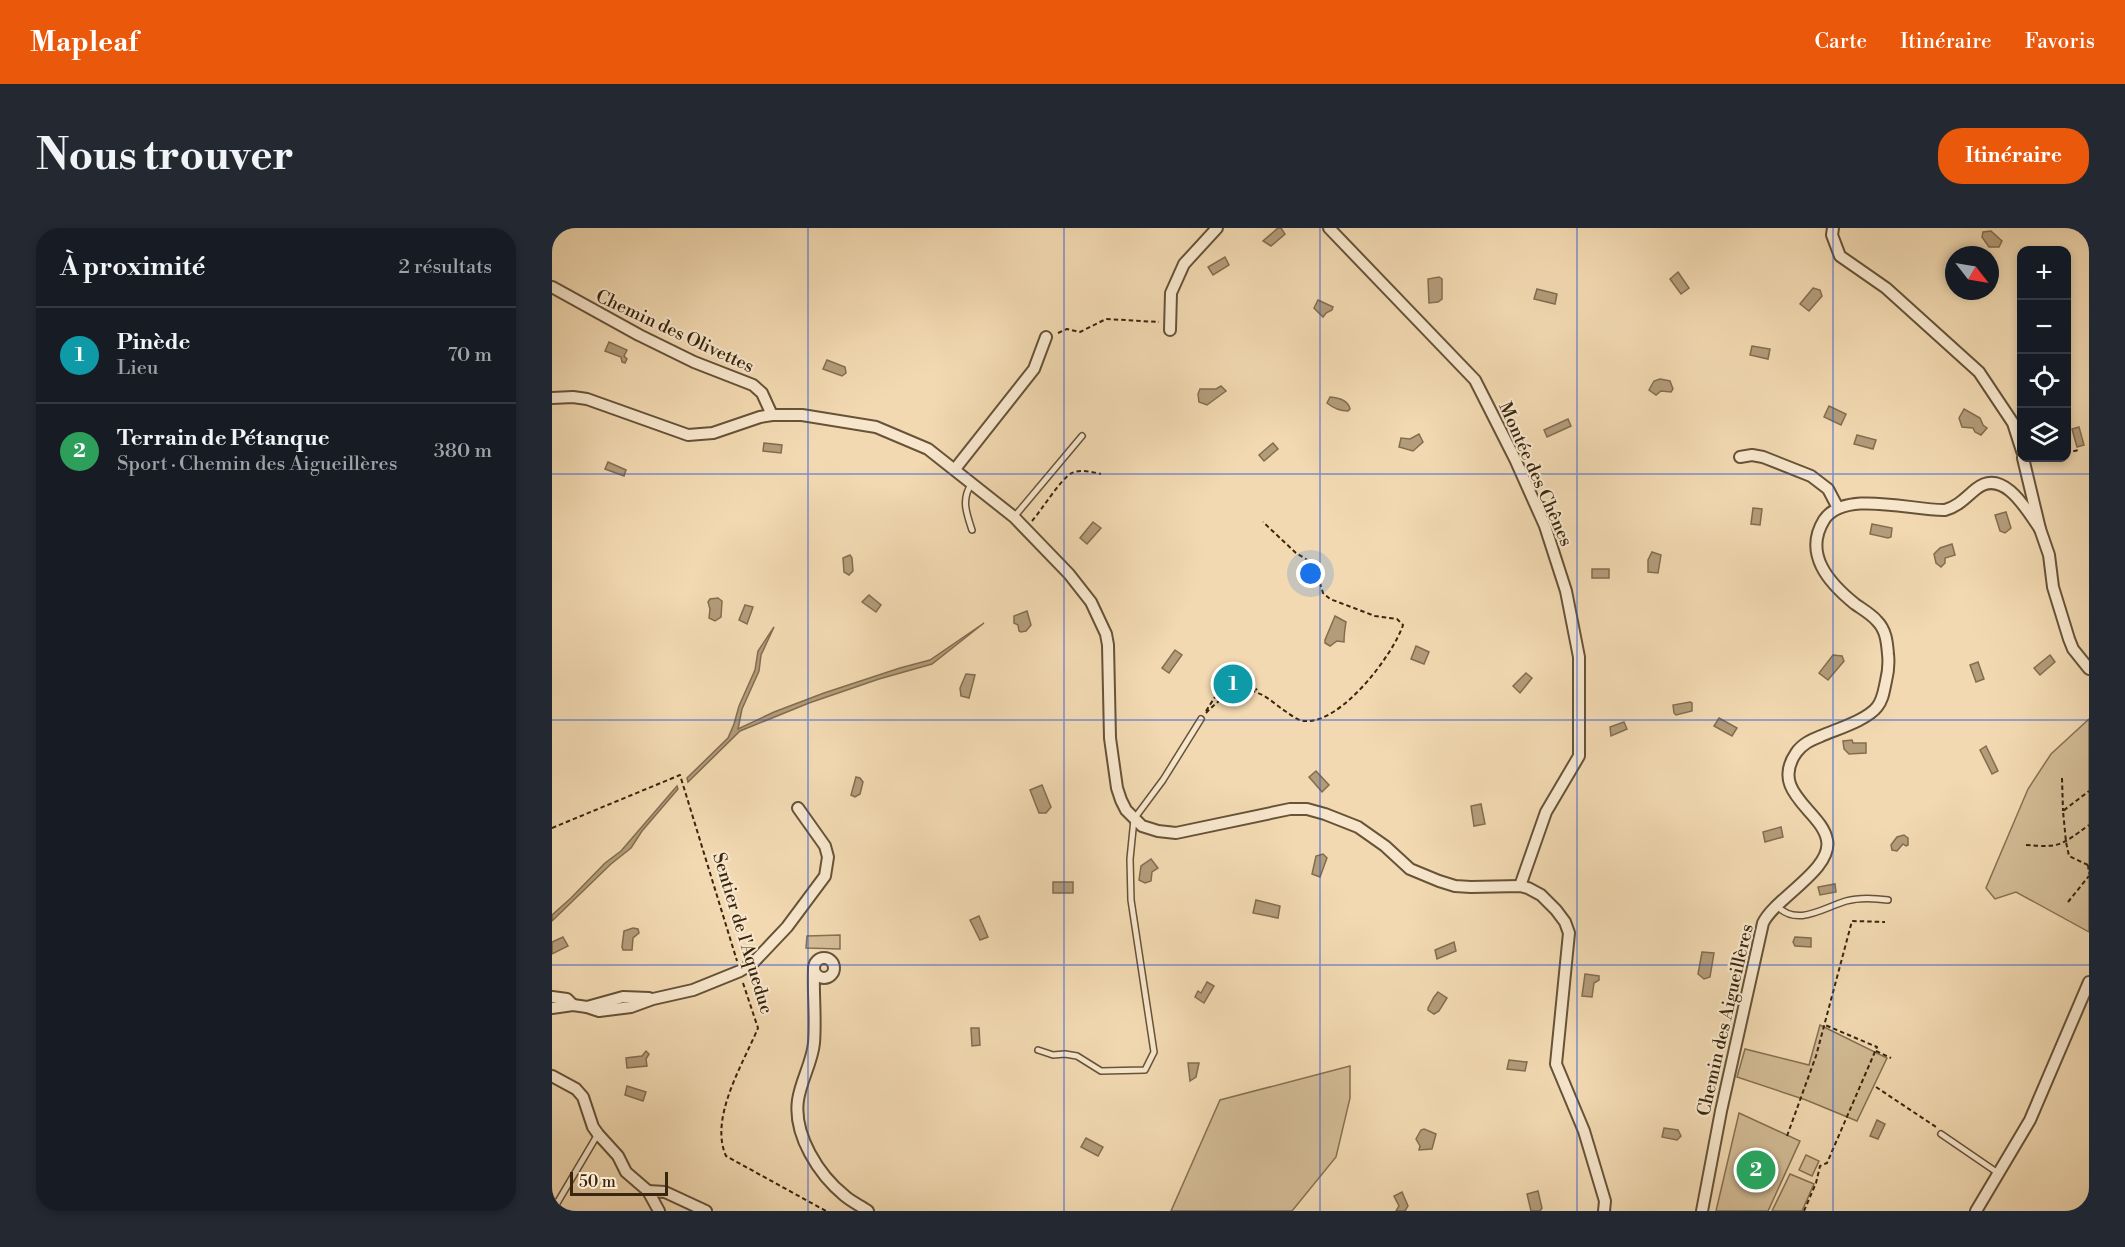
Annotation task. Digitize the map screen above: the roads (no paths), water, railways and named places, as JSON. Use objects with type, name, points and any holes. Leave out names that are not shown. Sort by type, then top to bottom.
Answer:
[{"type":"street","points":[[1170,330],[1171,293],[1184,264],[1217,228]]},
{"type":"street","name":"Montée des Chênes","points":[[1329,228],[1475,380],[1515,459],[1536,507],[1566,591],[1579,657],[1579,756],[1546,812],[1520,885]]},
{"type":"street","points":[[1833,228],[1832,235],[1840,256],[1886,288],[1979,372],[2017,428]]},
{"type":"street","name":"Chemin des Olivettes","points":[[552,287],[639,335],[694,362],[753,385],[762,393],[772,415]]},
{"type":"street","points":[[955,470],[1035,369],[1046,337]]},
{"type":"street","points":[[552,398],[587,399],[688,435],[719,432],[760,417],[802,415],[876,427],[928,449],[1026,527],[1080,588],[1097,614],[1108,645],[1110,738],[1117,788],[1126,810],[1143,826],[1176,833],[1290,809],[1306,810],[1342,819],[1358,827],[1385,846],[1410,869],[1439,881],[1455,886],[1470,887],[1520,885],[1546,900],[1565,922],[1569,933],[1556,1064],[1584,1131],[1605,1201],[1604,1211]]},
{"type":"street","points":[[1740,457],[1752,455],[1763,457],[1811,476],[1828,489],[1838,508],[1860,503],[1945,510],[1958,505],[1978,487],[1993,482],[2004,486],[2013,494],[2040,529]]},
{"type":"street","points":[[2024,462],[2040,529],[2049,555],[2053,587],[2068,639],[2089,669]]},
{"type":"street","name":"Chemin des Aigueillères","points":[[1702,1211],[1722,1102],[1763,923],[1776,905],[1820,864],[1826,852],[1828,840],[1792,789],[1790,770],[1793,758],[1804,744],[1875,710],[1883,696],[1887,678],[1887,644],[1882,627],[1830,580],[1819,563],[1816,541],[1824,521],[1838,508]]},
{"type":"street","points":[[552,1008],[573,1005],[587,1007],[623,997],[653,999],[693,990],[740,971],[761,956],[787,927],[825,876],[828,857],[825,846],[798,808]]},
{"type":"street","points":[[814,988],[833,971],[834,966],[830,960],[819,959],[814,969],[814,988],[814,1041],[798,1102],[802,1134],[812,1157],[834,1185],[868,1211]]},
{"type":"street","points":[[814,969],[818,975],[824,977]]},
{"type":"street","points":[[1976,1211],[2030,1120],[2089,982]]},
{"type":"street","points":[[552,997],[567,999],[573,1005]]},
{"type":"street","points":[[552,1076],[576,1089],[583,1097],[593,1127],[618,1156],[626,1172],[648,1191],[659,1211]]},
{"type":"street","points":[[648,1191],[665,1192],[706,1211]]},
{"type":"lane","points":[[1014,517],[1082,436]]},
{"type":"lane","points":[[972,483],[964,499],[972,530]]},
{"type":"lane","points":[[1038,1050],[1053,1055],[1077,1056],[1101,1071],[1145,1070],[1154,1052],[1131,900],[1130,859],[1134,819],[1201,719]]},
{"type":"lane","points":[[1776,905],[1784,914],[1795,917],[1847,901],[1867,898],[1888,900]]},
{"type":"lane","points":[[553,1210],[598,1134]]},
{"type":"lane","points":[[1941,1134],[1998,1173]]},
{"type":"place","name":"Pinède","points":[[1233,684]]},
{"type":"place","name":"Terrain de Pétanque","points":[[1756,1170]]}]
